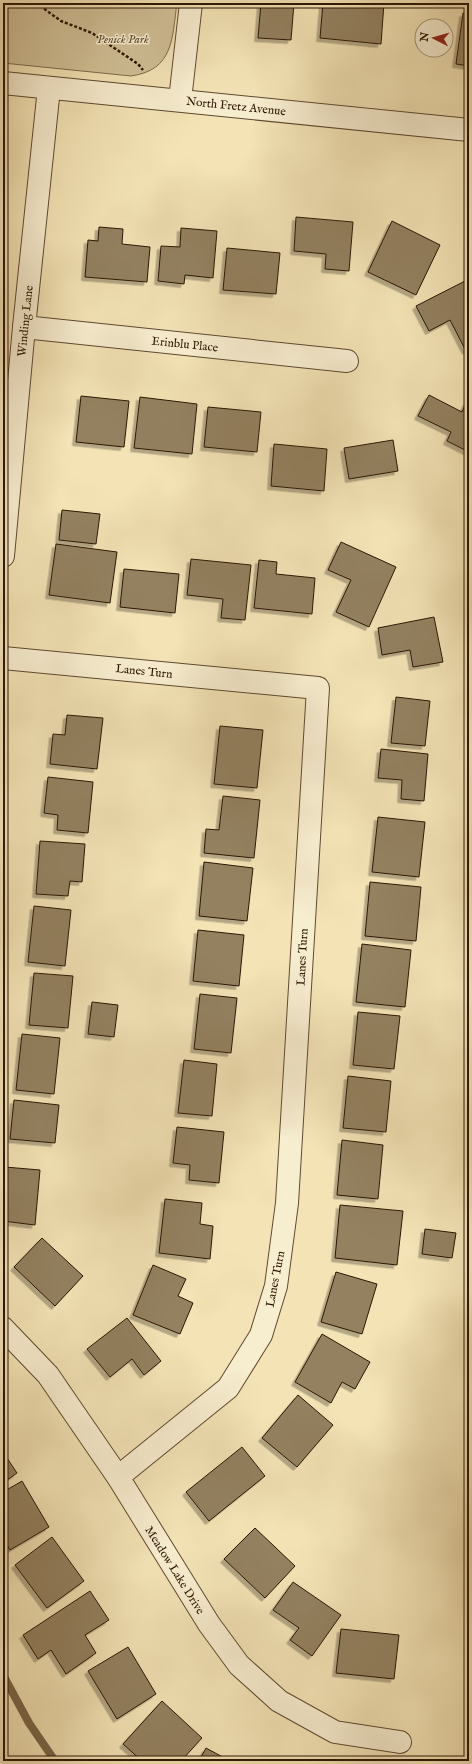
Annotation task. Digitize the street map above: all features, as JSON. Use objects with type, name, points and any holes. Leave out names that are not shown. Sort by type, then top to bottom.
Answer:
[{"type":"street","points":[[180,100],[191,3]]},
{"type":"street","name":"North Fretz Avenue","points":[[3,83],[469,130]]},
{"type":"street","name":"Winding Lane","points":[[3,556],[24,327],[49,88]]},
{"type":"street","name":"Erinblu Place","points":[[24,327],[347,362]]},
{"type":"street","name":"Lanes Turn","points":[[3,658],[318,688],[287,1203],[276,1286],[261,1335],[228,1388],[118,1477]]},
{"type":"street","name":"Meadow Lake Drive","points":[[3,1328],[48,1375],[118,1477],[209,1624],[239,1665],[279,1701],[335,1732],[400,1742]]},
{"type":"path","points":[[36,3],[62,21],[92,33],[138,64],[143,70]]},
{"type":"green space","name":"Penick Park","points":[[3,3],[177,3],[172,40],[163,59],[156,67],[145,73],[131,76],[3,63]]},
{"type":"building","points":[[261,3],[294,3],[291,40],[258,38]]},
{"type":"building","points":[[323,3],[384,3],[381,44],[320,38]]},
{"type":"building","points":[[463,13],[469,14],[469,66],[456,64]]},
{"type":"building","points":[[296,217],[353,222],[349,271],[325,269],[326,254],[294,251]]},
{"type":"building","points":[[392,221],[440,245],[416,295],[368,272]]},
{"type":"building","points":[[99,227],[123,229],[122,244],[150,247],[147,282],[85,277],[88,240],[98,241]]},
{"type":"building","points":[[181,228],[217,231],[213,278],[185,275],[184,284],[158,281],[161,246],[180,247]]},
{"type":"building","points":[[227,248],[280,253],[276,294],[223,290]]},
{"type":"building","points":[[465,281],[469,288],[469,349],[466,351],[450,320],[429,331],[416,306]]},
{"type":"building","points":[[429,395],[462,412],[467,401],[469,402],[469,452],[447,441],[451,432],[418,416]]},
{"type":"building","points":[[81,396],[129,401],[124,447],[76,442]]},
{"type":"building","points":[[140,397],[197,404],[192,454],[134,448]]},
{"type":"building","points":[[208,407],[261,412],[257,452],[204,447]]},
{"type":"building","points":[[393,440],[398,471],[349,479],[344,448]]},
{"type":"building","points":[[274,444],[327,449],[324,491],[271,486]]},
{"type":"building","points":[[62,510],[100,514],[96,544],[59,540]]},
{"type":"building","points":[[341,542],[396,567],[369,627],[336,612],[351,580],[328,570]]},
{"type":"building","points":[[56,544],[117,552],[110,603],[49,595]]},
{"type":"building","points":[[191,559],[251,565],[245,620],[221,618],[223,599],[187,595]]},
{"type":"building","points":[[259,560],[277,562],[276,574],[315,578],[312,614],[254,608]]},
{"type":"building","points":[[124,569],[179,574],[175,613],[120,607]]},
{"type":"building","points":[[434,617],[443,662],[413,667],[410,650],[382,655],[378,628]]},
{"type":"building","points":[[396,697],[430,701],[425,746],[391,743]]},
{"type":"building","points":[[67,715],[103,718],[97,769],[50,764],[53,734],[65,735]]},
{"type":"building","points":[[220,726],[263,730],[257,788],[214,784]]},
{"type":"building","points":[[381,749],[428,754],[424,801],[401,799],[402,780],[378,778]]},
{"type":"building","points":[[48,777],[93,782],[88,833],[57,830],[58,815],[44,813]]},
{"type":"building","points":[[223,796],[260,800],[254,858],[204,853],[206,829],[219,830]]},
{"type":"building","points":[[378,817],[425,822],[419,877],[372,872]]},
{"type":"building","points":[[40,841],[85,844],[82,882],[70,881],[68,896],[36,894]]},
{"type":"building","points":[[204,862],[253,868],[247,921],[199,916]]},
{"type":"building","points":[[370,882],[421,887],[416,941],[365,936]]},
{"type":"building","points":[[34,906],[71,910],[65,966],[28,962]]},
{"type":"building","points":[[198,930],[244,935],[239,986],[193,981]]},
{"type":"building","points":[[362,944],[411,950],[405,1007],[356,1002]]},
{"type":"building","points":[[34,973],[73,976],[68,1028],[29,1025]]},
{"type":"building","points":[[200,994],[237,998],[231,1053],[194,1049]]},
{"type":"building","points":[[92,1002],[118,1005],[114,1037],[88,1034]]},
{"type":"building","points":[[358,1012],[400,1016],[394,1069],[353,1065]]},
{"type":"building","points":[[22,1034],[60,1038],[54,1094],[16,1090]]},
{"type":"building","points":[[184,1060],[217,1064],[212,1116],[178,1113]]},
{"type":"building","points":[[348,1076],[391,1081],[386,1132],[343,1128]]},
{"type":"building","points":[[14,1100],[59,1105],[55,1143],[10,1139]]},
{"type":"building","points":[[177,1127],[224,1132],[219,1183],[189,1180],[190,1165],[173,1163]]},
{"type":"building","points":[[342,1140],[383,1145],[378,1199],[337,1195]]},
{"type":"building","points":[[5,1167],[40,1170],[35,1225],[3,1221]]},
{"type":"building","points":[[165,1199],[202,1203],[200,1224],[213,1226],[210,1259],[159,1253]]},
{"type":"building","points":[[340,1205],[403,1211],[397,1265],[335,1258]]},
{"type":"building","points":[[425,1229],[456,1233],[452,1258],[422,1254]]},
{"type":"building","points":[[42,1238],[83,1276],[55,1306],[14,1267]]},
{"type":"building","points":[[153,1265],[186,1279],[178,1296],[193,1303],[180,1334],[133,1315]]},
{"type":"building","points":[[336,1272],[377,1284],[362,1334],[321,1322]]},
{"type":"building","points":[[127,1318],[161,1361],[144,1375],[132,1359],[110,1377],[87,1349]]},
{"type":"building","points":[[322,1334],[370,1362],[355,1389],[342,1382],[331,1403],[295,1382]]},
{"type":"building","points":[[298,1395],[333,1425],[297,1467],[262,1438]]},
{"type":"building","points":[[242,1447],[265,1476],[209,1521],[186,1492]]},
{"type":"building","points":[[3,1452],[17,1473],[3,1483]]},
{"type":"building","points":[[22,1481],[49,1527],[10,1550],[3,1538],[3,1492]]},
{"type":"building","points":[[255,1528],[295,1566],[265,1598],[224,1559]]},
{"type":"building","points":[[52,1537],[84,1581],[47,1608],[15,1565]]},
{"type":"building","points":[[293,1582],[341,1615],[312,1656],[290,1640],[299,1628],[273,1610]]},
{"type":"building","points":[[90,1591],[109,1620],[85,1635],[96,1653],[66,1674],[51,1650],[38,1659],[23,1635]]},
{"type":"building","points":[[341,1629],[399,1635],[394,1679],[336,1673]]},
{"type":"building","points":[[128,1647],[156,1694],[117,1719],[88,1671]]},
{"type":"building","points":[[162,1701],[202,1738],[181,1761],[142,1761],[123,1744]]},
{"type":"building","points":[[206,1748],[230,1761],[199,1761]]},
{"type":"waterway","points":[[3,1675],[29,1723],[55,1761]]}]
